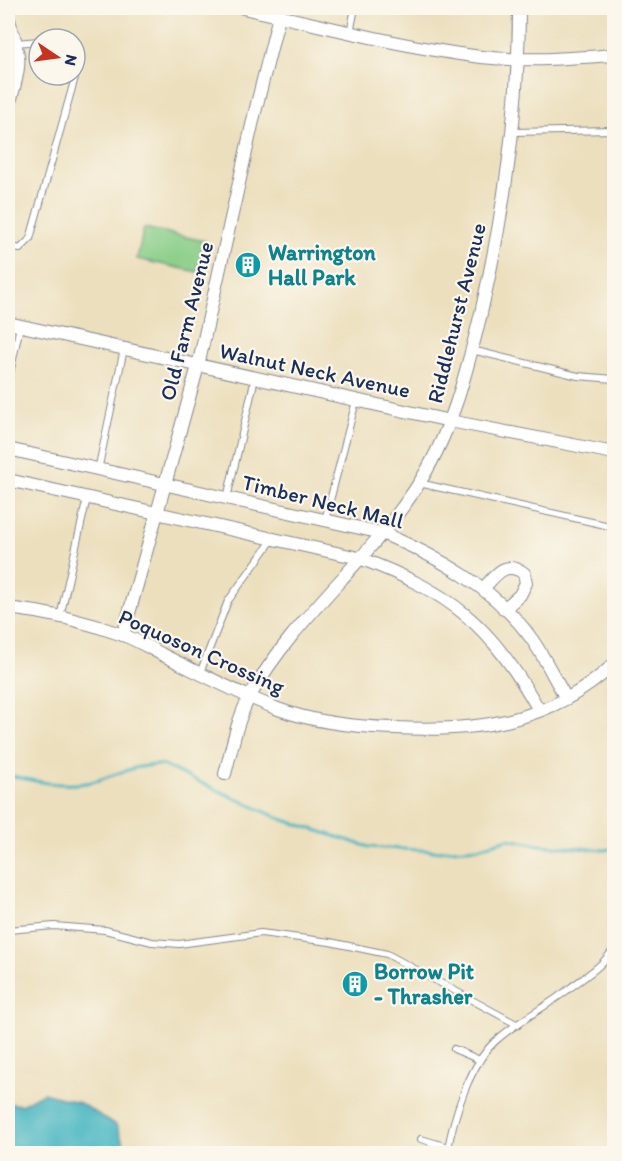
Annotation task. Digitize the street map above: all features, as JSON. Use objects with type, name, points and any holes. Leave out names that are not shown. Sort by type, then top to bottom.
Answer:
[{"type":"street","points":[[243,8],[280,12],[350,33],[437,50],[519,59],[615,55]]},
{"type":"street","name":"Riddlehurst Avenue","points":[[225,774],[249,698],[302,622],[382,533],[418,483],[450,421],[472,351],[503,206],[513,132],[519,59],[519,8]]},
{"type":"street","name":"Old Farm Avenue","points":[[123,635],[198,366],[254,116],[280,12]]},
{"type":"street","points":[[8,17],[18,65],[8,109]]},
{"type":"street","name":"Walnut Neck Avenue","points":[[14,325],[450,421],[615,453]]},
{"type":"street","name":"Timber Neck Mall","points":[[8,449],[382,533],[441,561],[483,589],[530,637],[566,698]]},
{"type":"street","name":"Timber Neck Mall","points":[[8,480],[359,558],[424,584],[478,625],[517,672],[539,710]]},
{"type":"street","points":[[483,589],[501,568],[509,566],[524,573],[526,583],[520,595],[504,609]]},
{"type":"street","name":"Poquoson Crossing","points":[[8,608],[60,618],[123,635],[249,698],[316,720],[351,727],[442,730],[472,729],[501,723],[566,698],[615,664]]},
{"type":"lane","points":[[350,33],[355,8]]},
{"type":"lane","points":[[12,39],[27,40]]},
{"type":"lane","points":[[8,246],[20,249],[30,239],[72,87]]},
{"type":"lane","points":[[513,132],[615,130]]},
{"type":"lane","points":[[8,383],[14,325]]},
{"type":"lane","points":[[98,470],[124,348]]},
{"type":"lane","points":[[472,351],[578,376],[615,379]]},
{"type":"lane","points":[[227,498],[255,378]]},
{"type":"lane","points":[[325,520],[356,400]]},
{"type":"lane","points":[[418,483],[615,527]]},
{"type":"lane","points":[[60,618],[87,498]]},
{"type":"lane","points":[[200,673],[228,601],[274,539]]},
{"type":"lane","points":[[8,930],[54,926],[105,930],[152,942],[179,944],[261,933],[330,942],[387,954],[518,1025]]},
{"type":"lane","points":[[422,1139],[448,1150],[452,1125],[480,1060],[498,1038],[609,958],[615,948]]},
{"type":"lane","points":[[454,1049],[480,1060]]},
{"type":"green space","points":[[144,228],[205,241],[198,272],[137,259]]},
{"type":"water","points":[[43,1093],[80,1103],[116,1125],[128,1153],[8,1153],[8,1103],[21,1105]]},
{"type":"waterway","points":[[8,775],[29,780],[74,784],[95,781],[136,768],[162,765],[281,819],[369,847],[436,851],[478,848],[508,839],[539,845],[605,850],[614,848]]},
{"type":"place","name":"Warrington Hall Park","points":[[248,265]]},
{"type":"place","name":"Borrow Pit - Thrasher","points":[[355,984]]}]
